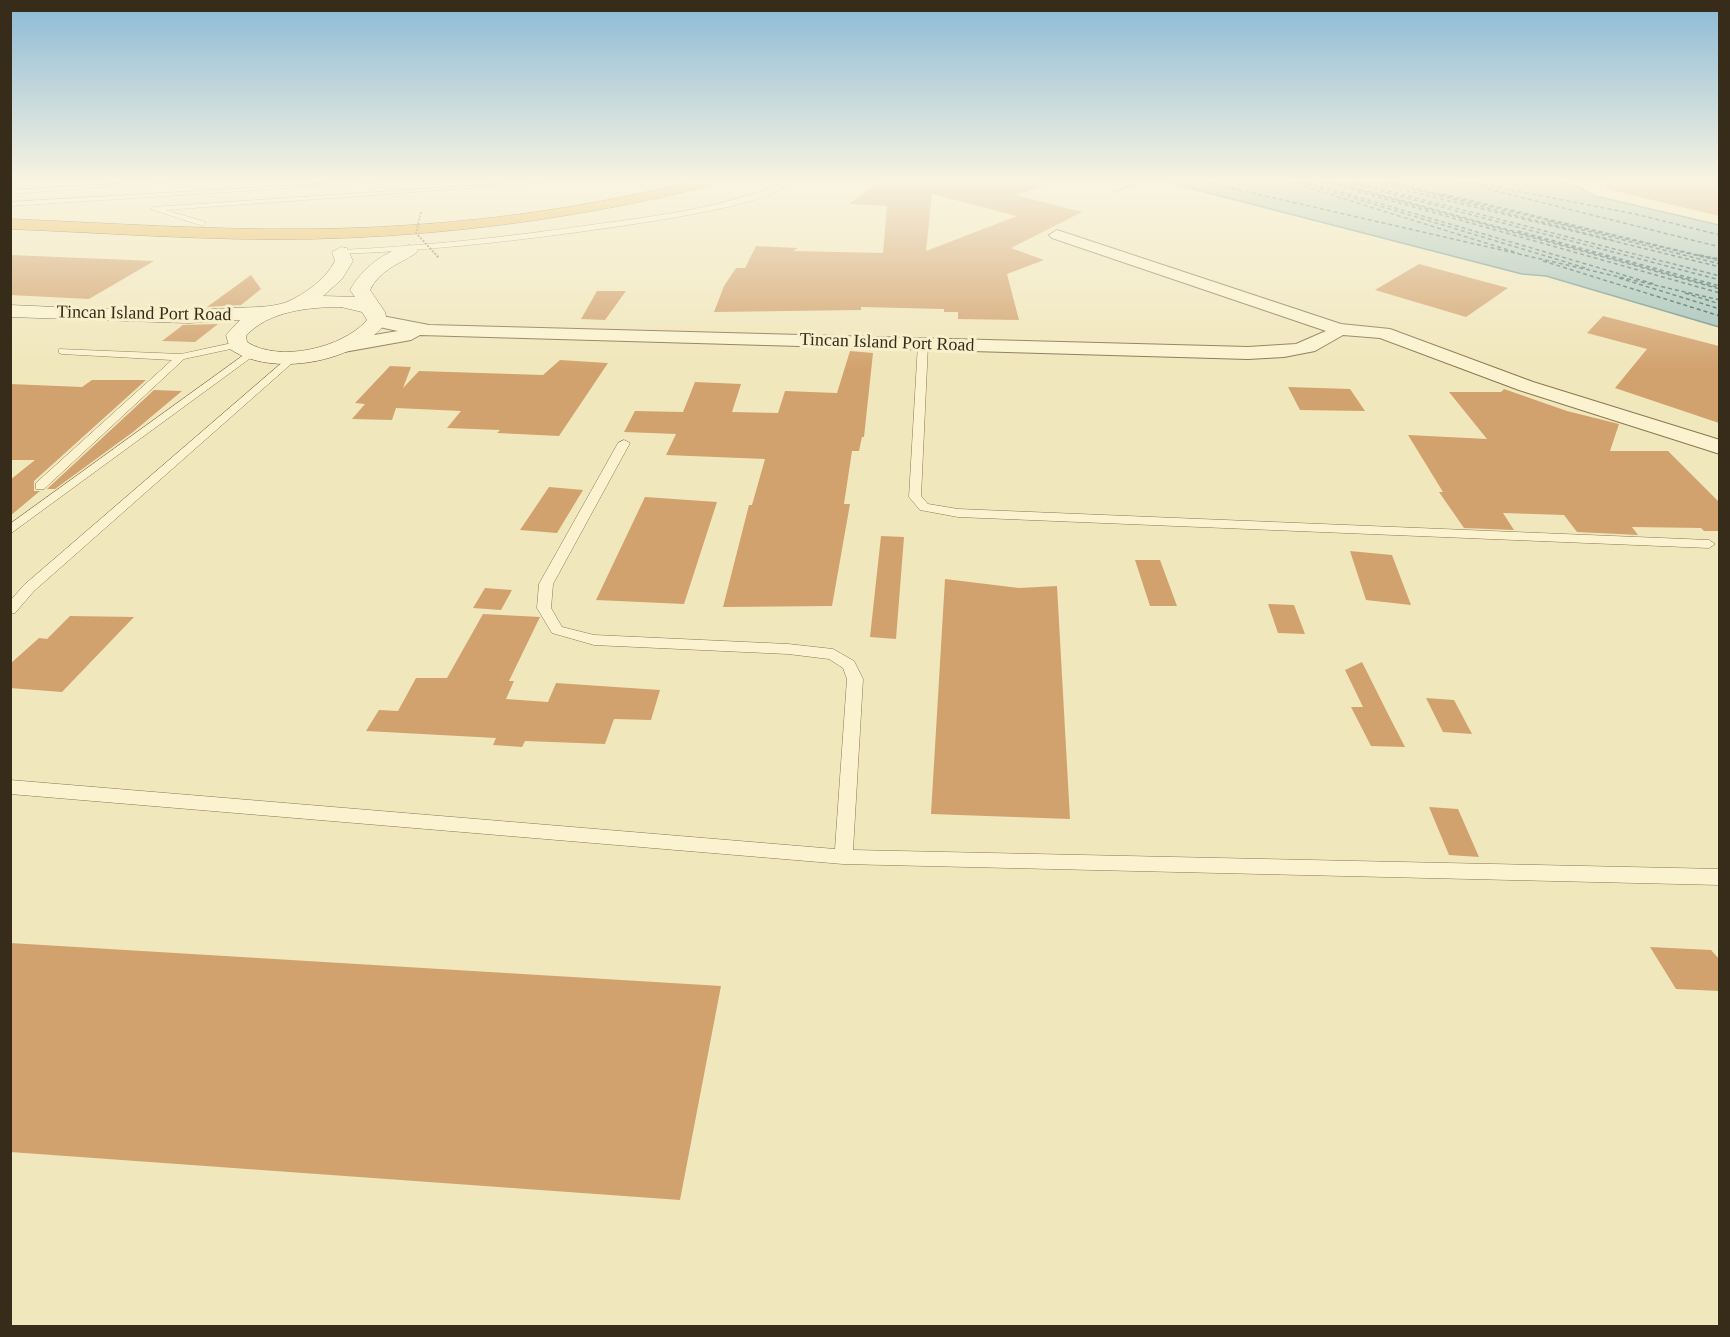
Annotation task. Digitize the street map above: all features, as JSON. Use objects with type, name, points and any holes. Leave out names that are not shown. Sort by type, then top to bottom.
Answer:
[{"type":"highway","points":[[328,244],[340,252]]},
{"type":"highway","points":[[409,250],[423,244]]},
{"type":"street","points":[[1085,244],[1339,329],[1383,333],[1526,386],[1719,447]]},
{"type":"street","points":[[344,346],[363,336],[374,315],[360,290],[366,278],[377,267],[409,250]]},
{"type":"street","points":[[241,347],[240,330],[246,325],[284,309],[335,277],[344,261],[340,252]]},
{"type":"street","name":"Tincan Island Port Road","points":[[10,311],[188,317],[344,302],[374,315],[429,331]]},
{"type":"street","name":"Tincan Island Port Road","points":[[10,324],[201,333],[241,347],[294,357],[429,331],[1279,352],[1307,347],[1330,339],[1339,329]]},
{"type":"lane","points":[[340,252],[409,250],[452,244]]},
{"type":"lane","points":[[923,344],[915,497],[924,507],[958,513],[1709,544]]},
{"type":"lane","points":[[62,351],[181,357],[241,347]]},
{"type":"lane","points":[[10,530],[241,347]]},
{"type":"lane","points":[[40,486],[181,357]]},
{"type":"lane","points":[[10,610],[29,588],[294,357]]},
{"type":"lane","points":[[624,443],[546,584],[544,608],[557,630],[594,640],[788,649],[833,654],[849,665],[855,679],[843,857]]},
{"type":"lane","points":[[10,787],[843,857],[1719,877]]},
{"type":"path","points":[[426,244],[438,258]]},
{"type":"water","points":[[1407,244],[1719,244],[1719,327],[1546,276],[1522,274]]},
{"type":"building","points":[[884,244],[927,244],[926,251],[943,244],[1018,244],[1011,248],[1044,260],[1007,274],[1019,320],[958,319],[958,312],[944,312],[944,309],[861,307],[861,310],[714,312],[724,286],[736,268],[745,268],[756,246],[798,248],[793,251],[883,253]]},
{"type":"building","points":[[10,255],[154,261],[89,299],[10,295]]},
{"type":"building","points":[[1419,264],[1508,288],[1466,317],[1375,290]]},
{"type":"building","points":[[251,275],[261,289],[241,305],[207,307]]},
{"type":"building","points":[[597,291],[626,291],[605,320],[581,319]]},
{"type":"building","points":[[1603,316],[1719,346],[1719,423],[1615,388],[1647,349],[1587,333]]},
{"type":"building","points":[[218,324],[195,342],[162,341],[183,325]]},
{"type":"building","points":[[850,351],[873,353],[864,437],[862,437],[859,451],[852,451],[844,504],[850,504],[832,606],[723,607],[749,505],[752,505],[765,459],[666,455],[676,434],[624,432],[635,411],[683,412],[695,382],[741,384],[732,412],[778,413],[785,391],[837,393]]},
{"type":"building","points":[[560,360],[608,363],[559,436],[447,428],[461,411],[396,408],[392,420],[352,419],[365,404],[355,403],[390,366],[411,367],[403,388],[419,371],[543,375]]},
{"type":"building","points":[[92,380],[146,380],[34,481],[34,491],[40,491],[10,516],[10,480],[35,460],[10,460],[10,384],[82,387]]},
{"type":"building","points":[[1288,387],[1350,389],[1365,411],[1300,410]]},
{"type":"building","points":[[1504,389],[1567,411],[1619,424],[1610,451],[1668,451],[1719,502],[1719,531],[1704,531],[1701,528],[1632,527],[1638,535],[1577,532],[1564,515],[1503,513],[1514,530],[1464,528],[1439,492],[1443,492],[1408,435],[1487,439],[1449,392],[1501,392]]},
{"type":"building","points":[[154,390],[182,391],[133,432],[55,489],[47,489]]},
{"type":"building","points":[[549,487],[583,490],[557,533],[520,530]]},
{"type":"building","points":[[645,497],[717,502],[684,604],[596,600]]},
{"type":"building","points":[[881,536],[904,537],[896,639],[870,637]]},
{"type":"building","points":[[1350,551],[1392,555],[1411,605],[1366,600]]},
{"type":"building","points":[[1135,560],[1160,560],[1177,606],[1150,606]]},
{"type":"building","points":[[945,579],[1019,588],[1057,586],[1070,819],[931,814]]},
{"type":"building","points":[[485,588],[512,590],[501,610],[473,608]]},
{"type":"building","points":[[1268,604],[1294,605],[1305,634],[1278,633]]},
{"type":"building","points":[[483,614],[540,617],[509,681],[514,681],[506,699],[548,702],[556,683],[660,690],[651,720],[614,719],[605,744],[525,741],[522,747],[493,745],[496,738],[366,731],[379,710],[398,711],[416,678],[447,678]]},
{"type":"building","points":[[70,616],[134,617],[62,692],[10,688],[10,664],[39,638],[47,639]]},
{"type":"building","points":[[1362,662],[1405,747],[1371,746],[1351,707],[1363,707],[1345,670]]},
{"type":"building","points":[[1426,698],[1454,700],[1472,734],[1443,732]]},
{"type":"building","points":[[1429,807],[1458,809],[1479,857],[1449,855]]},
{"type":"building","points":[[10,943],[721,986],[680,1200],[10,1152]]},
{"type":"building","points":[[1650,947],[1711,950],[1719,959],[1719,991],[1676,989]]},
{"type":"ferry route","points":[[1477,244],[1720,300]]},
{"type":"ferry route","points":[[1490,244],[1518,253]]},
{"type":"ferry route","points":[[1507,244],[1589,269]]},
{"type":"ferry route","points":[[1519,244],[1654,284]]},
{"type":"ferry route","points":[[1547,244],[1720,293]]},
{"type":"ferry route","points":[[1557,244],[1720,289]]},
{"type":"ferry route","points":[[1561,244],[1720,288]]},
{"type":"ferry route","points":[[1567,244],[1720,286]]},
{"type":"ferry route","points":[[1584,244],[1720,280]]},
{"type":"ferry route","points":[[1597,244],[1720,276]]},
{"type":"ferry route","points":[[1627,244],[1720,267]]},
{"type":"ferry route","points":[[1641,244],[1720,264]]},
{"type":"ferry route","points":[[1650,244],[1720,261]]},
{"type":"ferry route","points":[[1654,244],[1720,260]]},
{"type":"ferry route","points":[[1710,244],[1720,247]]},
{"type":"ferry route","points":[[1700,255],[1720,259]]},
{"type":"ferry route","points":[[1543,261],[1720,316]]},
{"type":"ferry route","points":[[1619,278],[1720,309]]},
{"type":"ferry route","points":[[1685,293],[1720,304]]}]
